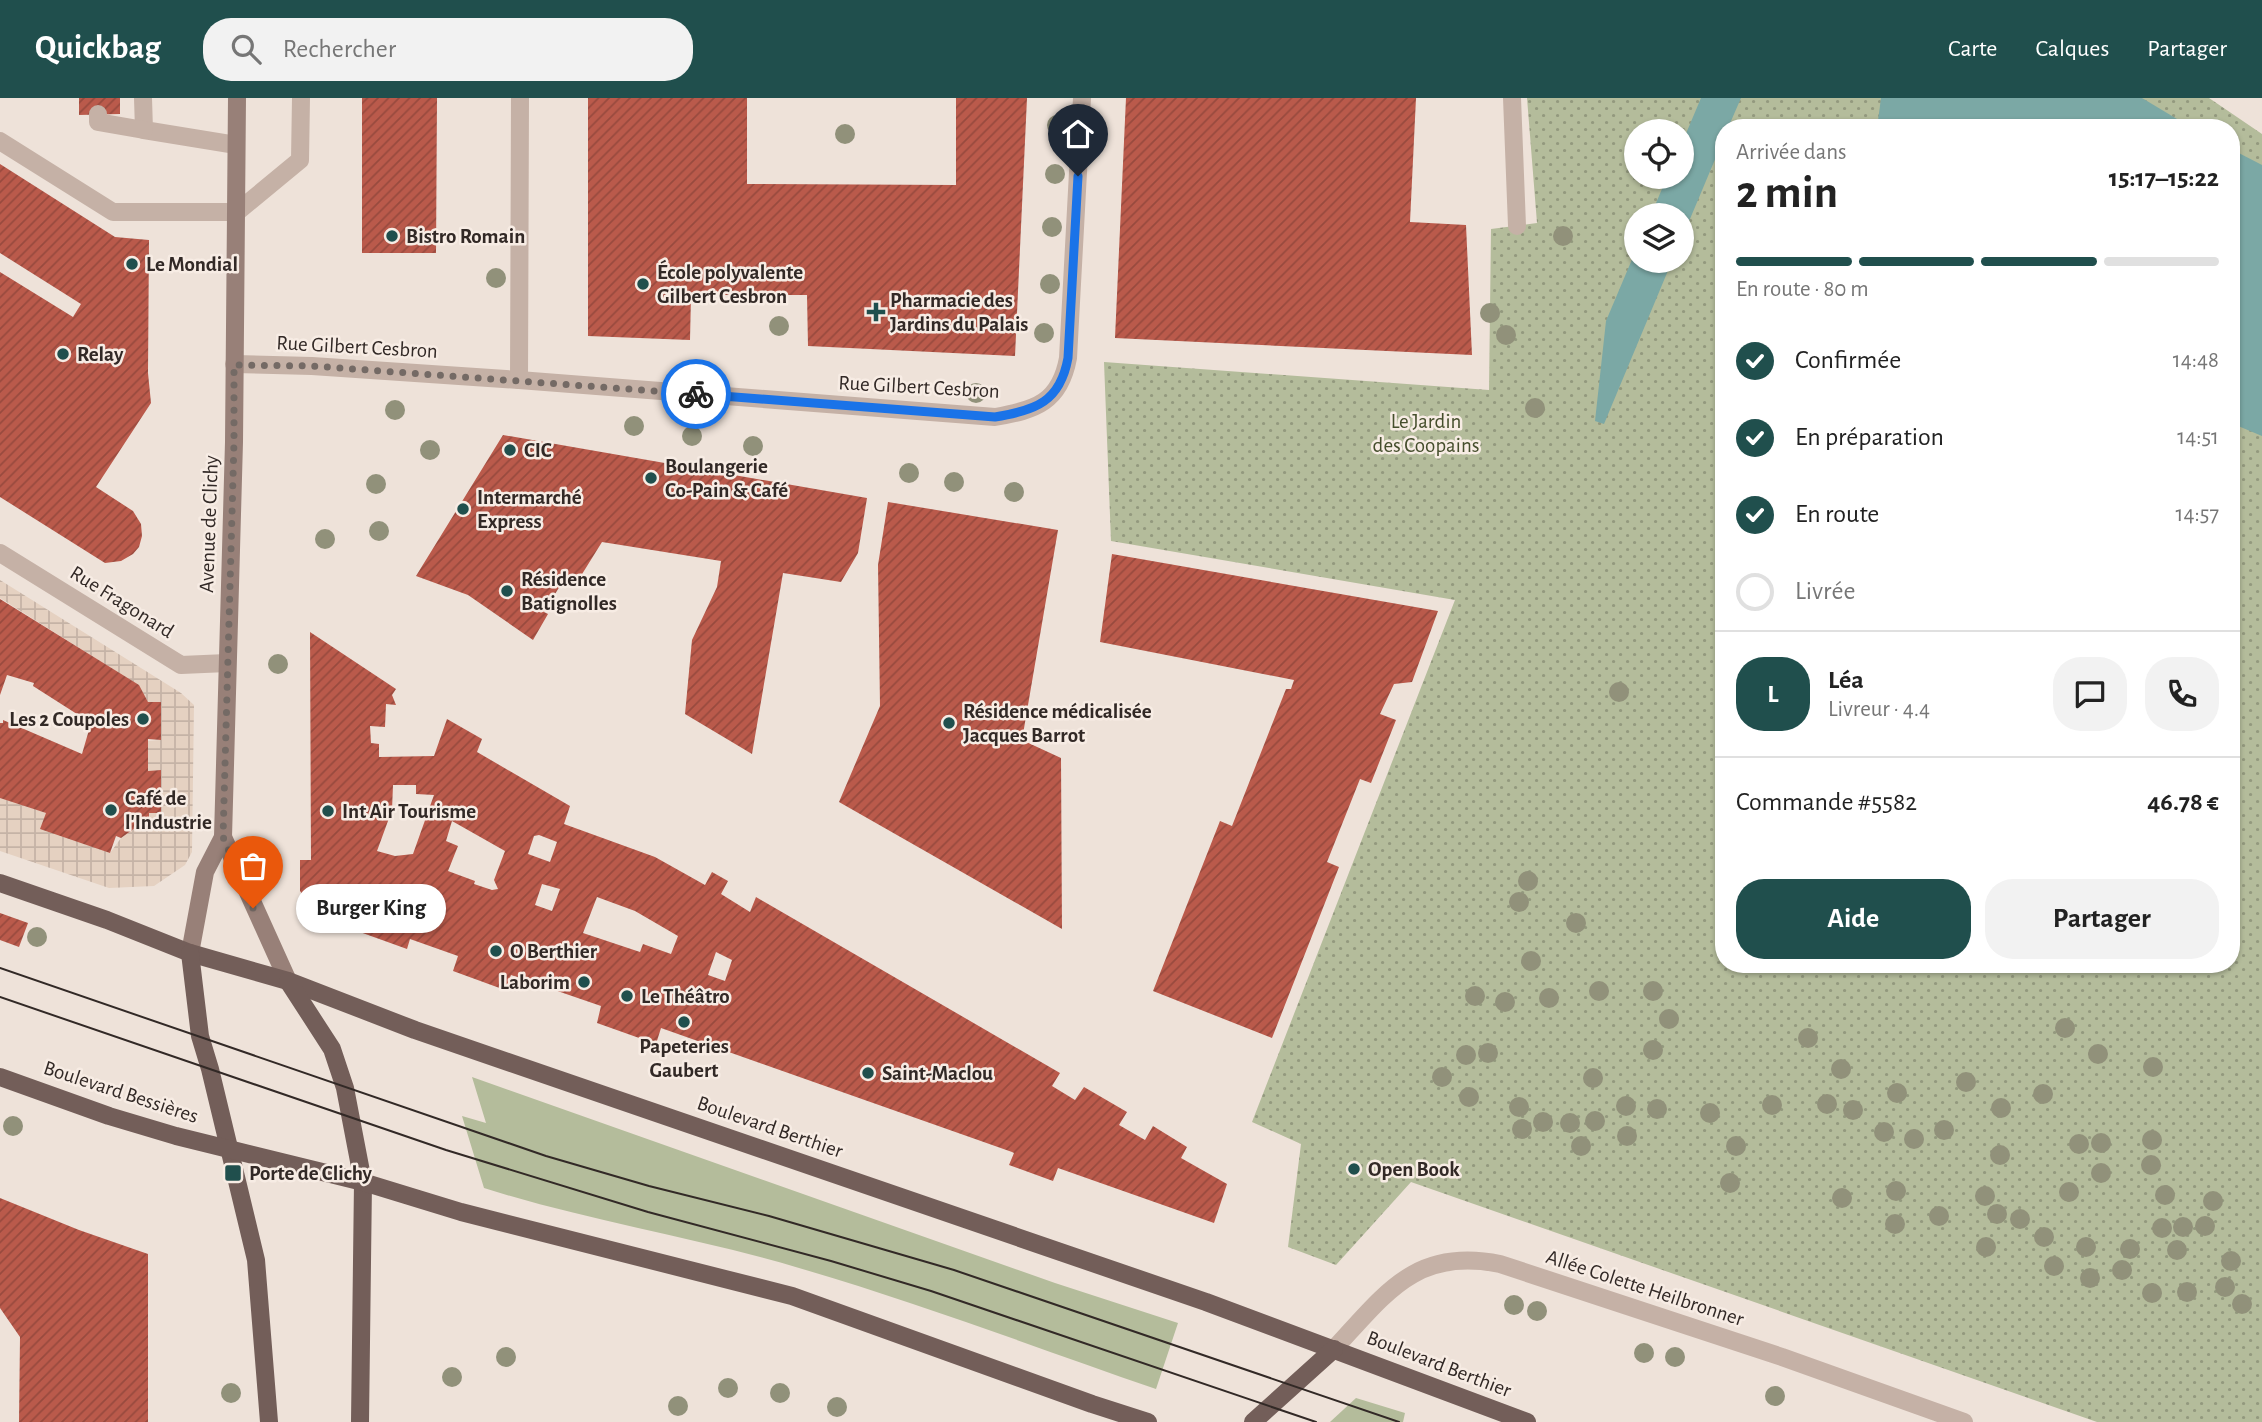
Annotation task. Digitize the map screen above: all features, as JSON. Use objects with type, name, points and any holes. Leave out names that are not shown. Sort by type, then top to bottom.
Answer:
[{"type":"main road","name":"Avenue de Clichy","points":[[237,98],[234,442],[223,837],[288,981]]},
{"type":"main road","name":"Avenue de Clichy","points":[[190,953],[205,872],[223,837]]},
{"type":"main road","points":[[0,883],[107,920],[190,953],[200,1036],[256,1260],[269,1422]]},
{"type":"main road","name":"Boulevard Berthier","points":[[190,953],[288,981],[415,1030],[1141,1279],[1527,1422]]},
{"type":"main road","points":[[288,981],[332,1049],[345,1088],[363,1182],[360,1422]]},
{"type":"main road","name":"Boulevard Bessières","points":[[0,1077],[143,1126],[229,1148]]},
{"type":"main road","points":[[229,1148],[363,1182],[461,1212],[792,1296],[1148,1422]]},
{"type":"main road","name":"Boulevard Berthier","points":[[1253,1422],[1335,1349]]},
{"type":"street","points":[[143,98],[144,130]]},
{"type":"street","points":[[0,141],[113,212],[237,212],[300,160],[301,98]]},
{"type":"street","points":[[519,380],[520,98]]},
{"type":"street","name":"Rue Gilbert Cesbron","points":[[234,365],[312,366],[519,380],[995,417],[1021,413],[1046,402],[1058,389],[1068,358],[1082,98]]},
{"type":"street","points":[[1512,98],[1517,226]]},
{"type":"street","points":[[98,114],[98,122],[236,145]]},
{"type":"street","name":"Rue Fragonard","points":[[0,553],[181,665],[227,663]]},
{"type":"street","name":"Allée Colette Heilbronner","points":[[1335,1349],[1383,1297],[1406,1279],[1437,1263],[1476,1260],[1500,1264],[1769,1353],[1964,1422]]},
{"type":"green space","name":"Le Jardin des Coopains","points":[[1527,98],[2209,98],[2240,119],[1715,119],[1715,973],[2240,973],[2240,119],[2262,134],[2262,1422],[2097,1422],[1411,1182],[1336,1265],[1288,1247],[1301,1144],[1252,1122],[1455,600],[1111,541],[1104,362],[1489,390],[1491,229],[1537,223]]},
{"type":"green space","points":[[472,1077],[1055,1283],[1178,1323],[1156,1389],[933,1311],[799,1268],[562,1210],[484,1188],[462,1116],[486,1123]]},
{"type":"green space","points":[[1356,1398],[1405,1413],[1403,1422],[1330,1422]]},
{"type":"shaded area","points":[[0,580],[181,693],[194,705],[192,852],[185,865],[154,886],[109,888],[0,851],[0,797],[46,813],[110,853],[121,838],[149,818],[149,813],[161,813],[161,770],[148,771],[148,741],[160,740],[148,702],[138,685],[0,598]]},
{"type":"water","points":[[1701,98],[1741,98],[1732,119],[1715,119],[1715,159],[1694,209],[1694,203],[1656,203],[1662,189],[1694,189],[1692,119]]},
{"type":"water","points":[[1881,98],[2142,98],[2177,119],[1878,119]]},
{"type":"water","points":[[2240,154],[2262,165],[2262,436],[2240,427]]},
{"type":"water","points":[[1626,273],[1667,273],[1604,424],[1595,421],[1606,321]]},
{"type":"building","points":[[79,98],[120,98],[120,114],[79,115]]},
{"type":"building","points":[[362,98],[437,98],[436,253],[362,253]]},
{"type":"building","points":[[588,98],[747,98],[747,184],[956,185],[956,98],[1027,98],[1015,356],[808,346],[807,295],[691,295],[690,340],[588,336]]},
{"type":"building","points":[[1126,98],[1416,98],[1410,222],[1466,225],[1472,355],[1115,338]]},
{"type":"building","points":[[0,164],[115,237],[149,240],[148,373],[151,403],[96,487],[133,511],[141,524],[139,547],[121,561],[105,563],[0,497],[0,272],[73,317],[81,304],[0,253]]},
{"type":"building","name":"Résidence Batignolles","points":[[503,435],[867,498],[858,553],[841,582],[783,573],[752,754],[685,714],[692,640],[717,587],[721,561],[602,542],[574,587],[563,581],[544,612],[548,614],[533,640],[468,595],[416,576]]},
{"type":"building","name":"Résidence médicalisée Jacques Barrot","points":[[888,502],[1058,530],[1022,740],[1061,758],[1062,929],[839,802],[880,706],[878,565]]},
{"type":"building","points":[[1112,554],[1438,611],[1412,682],[1394,684],[1380,714],[1396,720],[1371,783],[1360,779],[1327,862],[1339,867],[1272,1038],[1153,991],[1220,821],[1232,826],[1286,689],[1291,689],[1294,680],[1100,642]]},
{"type":"building","points":[[0,599],[139,685],[148,702],[161,702],[161,740],[148,739],[148,771],[161,770],[161,813],[149,813],[149,818],[121,838],[116,836],[110,853],[40,829],[46,813],[0,798],[0,723],[3,723],[3,720],[82,754],[91,723],[33,686],[34,683],[7,675],[0,695]]},
{"type":"building","points":[[310,632],[396,689],[392,695],[396,705],[386,704],[385,727],[370,726],[371,743],[379,744],[379,757],[434,756],[447,719],[482,739],[477,752],[570,806],[564,824],[655,857],[705,885],[712,872],[728,881],[721,894],[750,912],[756,897],[1060,1073],[1052,1086],[1075,1100],[1084,1087],[1127,1112],[1119,1125],[1145,1140],[1153,1126],[1187,1147],[1181,1158],[1227,1184],[1214,1223],[1058,1168],[1053,1181],[1009,1165],[1014,1153],[1012,1152],[661,1028],[656,1044],[597,1023],[601,1006],[511,975],[505,990],[453,971],[458,956],[410,939],[407,949],[321,918],[300,891],[300,860],[311,860]],"holes":[[[393,785],[416,785],[416,794],[434,795],[413,854],[395,856],[377,851],[392,810]],[[452,821],[505,851],[494,880],[498,889],[492,890],[474,884],[475,881],[448,871],[458,846],[446,841]],[[539,835],[557,842],[550,862],[528,854],[534,836]],[[542,884],[560,889],[552,911],[535,905]],[[597,897],[635,911],[678,936],[671,954],[643,944],[640,952],[583,933]],[[716,952],[732,960],[725,981],[708,975]]]},
{"type":"building","points":[[0,913],[28,923],[19,947],[0,940]]},
{"type":"building","points":[[0,1198],[148,1254],[148,1422],[19,1422],[20,1337],[0,1308]]},
{"type":"tram line","points":[[0,968],[546,1156],[649,1186],[769,1216],[954,1270],[1399,1422]]},
{"type":"tram line","points":[[0,997],[446,1150],[648,1212],[931,1291],[1316,1422]]},
{"type":"way so far","points":[[253,908],[223,837],[234,365],[312,366],[696,394]]},
{"type":"place","name":"Bistro Romain","points":[[392,236]]},
{"type":"place","name":"Le Mondial","points":[[132,264]]},
{"type":"place","name":"École polyvalente Gilbert Cesbron","points":[[643,284]]},
{"type":"place","name":"Pharmacie des Jardins du Palais","points":[[876,312]]},
{"type":"place","name":"Relay","points":[[63,354]]},
{"type":"place","name":"CIC","points":[[510,450]]},
{"type":"place","name":"Boulangerie Co-Pain & Café","points":[[651,478]]},
{"type":"place","name":"Intermarché Express","points":[[463,509]]},
{"type":"place","name":"Résidence Batignolles","points":[[507,591]]},
{"type":"place","name":"Les 2 Coupoles","points":[[143,719]]},
{"type":"place","name":"Résidence médicalisée Jacques Barrot","points":[[949,723]]},
{"type":"place","name":"Café de l'Industrie","points":[[111,810]]},
{"type":"place","name":"Int Air Tourisme","points":[[328,811]]},
{"type":"place","name":"Burger King","points":[[253,908]]},
{"type":"place","name":"O Berthier","points":[[496,951]]},
{"type":"place","name":"Laborim","points":[[584,982]]},
{"type":"place","name":"Le Théâtro","points":[[627,996]]},
{"type":"place","name":"Papeteries Gaubert","points":[[684,1022]]},
{"type":"place","name":"Saint-Maclou","points":[[868,1073]]},
{"type":"place","name":"Open Book","points":[[1354,1169]]},
{"type":"place","name":"Porte de Clichy","points":[[233,1173]]},
{"type":"route","points":[[696,394],[995,417],[1021,413],[1046,402],[1058,389],[1068,358],[1078,176]]}]
